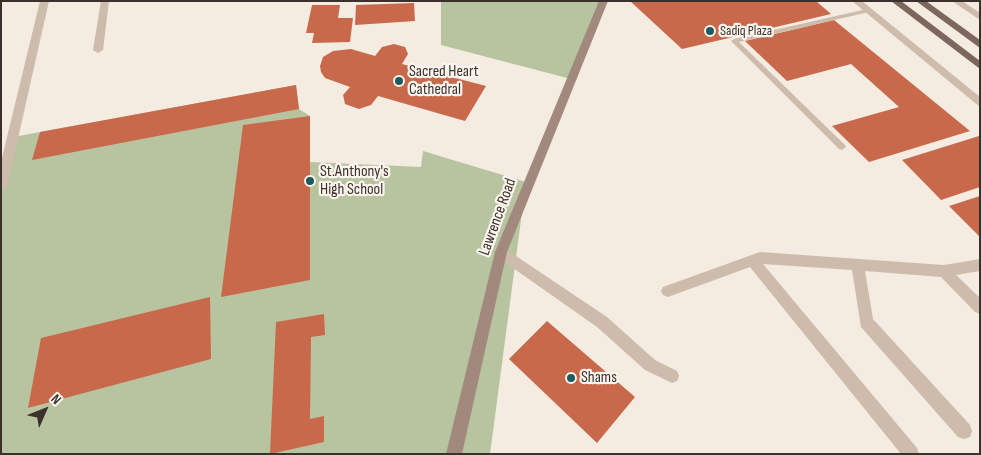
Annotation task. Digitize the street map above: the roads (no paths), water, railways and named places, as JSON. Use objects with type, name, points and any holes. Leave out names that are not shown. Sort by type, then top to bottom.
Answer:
[{"type":"main road","name":"Lawrence Road","points":[[454,454],[501,252],[604,1]]},
{"type":"main road","points":[[894,1],[980,66]]},
{"type":"main road","points":[[920,1],[980,45]]},
{"type":"street","points":[[1,187],[46,1]]},
{"type":"street","points":[[98,50],[105,1]]},
{"type":"street","points":[[856,1],[980,103]]},
{"type":"street","points":[[956,1],[980,17]]},
{"type":"street","points":[[501,252],[602,322],[650,364],[672,376]]},
{"type":"street","points":[[668,291],[760,258],[944,271],[980,265]]},
{"type":"street","points":[[752,261],[911,454]]},
{"type":"street","points":[[858,265],[866,322],[964,431]]},
{"type":"street","points":[[944,271],[980,308]]},
{"type":"lane","points":[[842,147],[734,42],[867,10]]},
{"type":"place","name":"Sadiq Plaza","points":[[710,31]]},
{"type":"place","name":"Sacred Heart Cathedral","points":[[399,81]]},
{"type":"place","name":"St.Anthony's High School","points":[[310,181]]},
{"type":"place","name":"Shams","points":[[571,378]]}]
